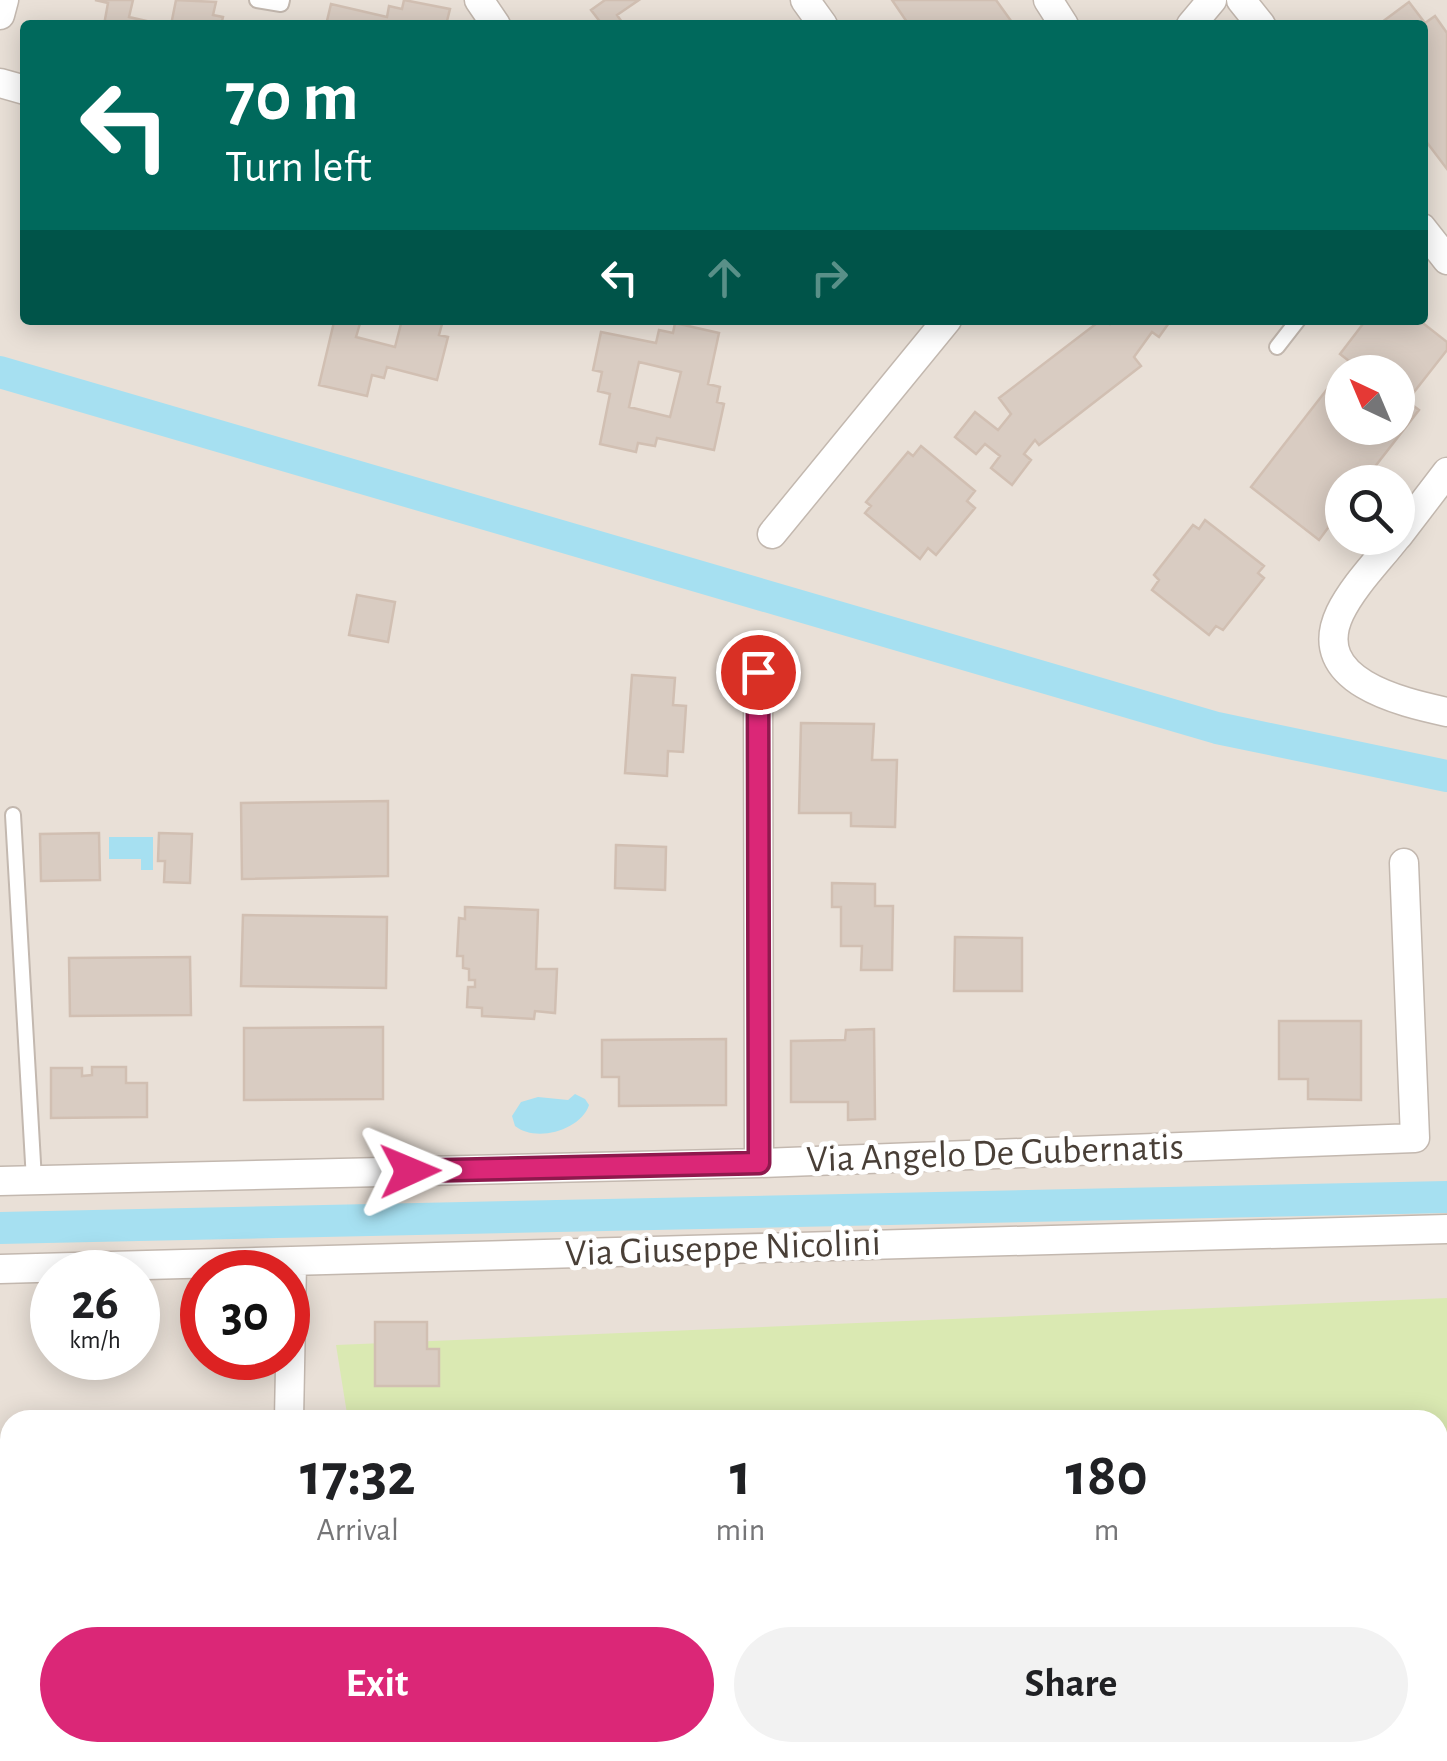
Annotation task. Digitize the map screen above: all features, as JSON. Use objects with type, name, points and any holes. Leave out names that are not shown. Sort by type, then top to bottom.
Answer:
[{"type":"street","points":[[1195,20],[1212,0]]},
{"type":"street","points":[[1240,0],[1257,20]]},
{"type":"street","points":[[1428,236],[1447,260]]},
{"type":"street","points":[[772,534],[943,325]]},
{"type":"street","points":[[1415,514],[1447,472]]},
{"type":"street","points":[[1383,555],[1342,607],[1335,632],[1338,656],[1356,680],[1378,694],[1447,712]]},
{"type":"street","points":[[758,672],[759,1163]]},
{"type":"street","name":"Via Angelo De Gubernatis","points":[[0,1181],[759,1163],[1415,1138],[1404,863]]},
{"type":"street","name":"Via Giuseppe Nicolini","points":[[310,1262],[1008,1239],[1447,1230]]},
{"type":"street","name":"Via Giuseppe Nicolini","points":[[0,1270],[180,1266]]},
{"type":"street","points":[[289,1410],[290,1380]]},
{"type":"lane","points":[[257,0],[282,4],[282,0]]},
{"type":"lane","points":[[1277,347],[1294,325]]},
{"type":"lane","points":[[13,814],[34,1180]]},
{"type":"shaded area","points":[[0,0],[1447,0],[1447,1410],[0,1410]]},
{"type":"green space","points":[[1447,1298],[1447,1410],[346,1410],[336,1345]]},
{"type":"water","points":[[109,837],[153,837],[153,870],[141,870],[141,859],[109,859]]},
{"type":"water","points":[[575,1094],[589,1105],[568,1127],[534,1133],[515,1126],[512,1116],[521,1102],[538,1097],[568,1100]]},
{"type":"building","points":[[95,0],[133,0],[129,17],[142,20],[105,20],[108,3]]},
{"type":"building","points":[[176,0],[216,2],[213,15],[223,17],[222,20],[172,20]]},
{"type":"building","points":[[404,0],[450,9],[447,20],[327,20],[331,4],[387,17],[389,6],[402,9]]},
{"type":"building","points":[[605,0],[639,0],[617,15],[620,20],[599,20],[591,10]]},
{"type":"building","points":[[892,0],[996,0],[1010,20],[906,20]]},
{"type":"building","points":[[1409,2],[1423,20],[1385,20]]},
{"type":"building","points":[[1435,16],[1447,33],[1447,169],[1428,144],[1428,21]]},
{"type":"building","points":[[333,325],[360,325],[356,337],[395,347],[401,325],[442,325],[439,335],[448,337],[437,380],[387,367],[384,378],[372,375],[367,396],[319,385]]},
{"type":"building","points":[[675,325],[684,325],[719,333],[708,384],[720,387],[717,402],[724,404],[714,450],[657,438],[655,446],[638,443],[636,452],[600,444],[610,394],[598,391],[602,372],[593,370],[601,332],[656,343],[659,330],[673,333]],"holes":[[[639,362],[681,372],[670,417],[629,407]]]},
{"type":"building","points":[[1094,325],[1167,325],[1159,337],[1152,332],[1134,357],[1141,366],[1039,445],[1035,440],[1024,454],[1031,460],[1012,485],[991,468],[1000,456],[985,444],[976,454],[955,437],[975,412],[998,430],[1011,414],[999,398]]},
{"type":"building","points":[[1362,325],[1425,325],[1447,342],[1447,350],[1415,391],[1415,355],[1340,354]]},
{"type":"building","points":[[1325,392],[1325,445],[1392,445],[1376,465],[1325,465],[1325,532],[1319,540],[1251,487]]},
{"type":"building","points":[[921,446],[975,491],[967,501],[975,508],[936,555],[928,548],[920,559],[865,513],[871,506],[866,502],[908,452],[913,456]]},
{"type":"building","points":[[1205,520],[1264,566],[1258,573],[1264,578],[1223,630],[1216,626],[1209,635],[1152,590],[1159,580],[1154,575],[1193,525],[1199,529]]},
{"type":"building","points":[[357,595],[395,602],[388,642],[349,635]]},
{"type":"building","points":[[632,675],[675,678],[673,705],[686,706],[683,752],[668,751],[667,776],[625,773]]},
{"type":"building","points":[[801,723],[874,724],[872,760],[897,760],[895,827],[851,826],[851,813],[799,813]]},
{"type":"building","points":[[388,801],[388,876],[242,879],[241,803]]},
{"type":"building","points":[[99,833],[100,880],[41,881],[40,834]]},
{"type":"building","points":[[159,833],[192,834],[190,883],[164,882],[165,861],[158,861]]},
{"type":"building","points":[[616,845],[666,847],[665,890],[615,888]]},
{"type":"building","points":[[832,883],[875,884],[875,906],[893,906],[892,970],[861,970],[862,946],[841,946],[841,907],[832,907]]},
{"type":"building","points":[[465,907],[538,910],[536,969],[557,969],[555,1013],[535,1011],[534,1019],[482,1016],[482,1008],[467,1007],[468,987],[475,987],[475,980],[469,980],[469,969],[463,968],[463,956],[457,956],[459,918],[465,919]]},
{"type":"building","points":[[243,915],[387,917],[386,988],[241,986]]},
{"type":"building","points":[[955,937],[1022,938],[1022,991],[954,991]]},
{"type":"building","points":[[190,957],[191,1015],[70,1016],[69,958]]},
{"type":"building","points":[[1279,1021],[1361,1021],[1361,1100],[1308,1099],[1308,1079],[1279,1079]]},
{"type":"building","points":[[383,1027],[383,1099],[244,1100],[244,1028]]},
{"type":"building","points":[[874,1029],[875,1119],[848,1120],[848,1102],[791,1102],[791,1041],[845,1040],[846,1030]]},
{"type":"building","points":[[726,1039],[726,1105],[619,1106],[619,1077],[602,1077],[602,1040]]},
{"type":"building","points":[[92,1067],[126,1067],[126,1083],[147,1083],[147,1117],[51,1118],[51,1068],[82,1068],[82,1076],[92,1075]]},
{"type":"building","points":[[375,1322],[427,1322],[427,1349],[439,1349],[439,1386],[375,1386]]},
{"type":"waterway","points":[[0,372],[1217,728],[1447,776]]},
{"type":"waterway","points":[[0,1228],[1447,1197]]},
{"type":"route","points":[[410,1171],[759,1163],[758,672]]}]
